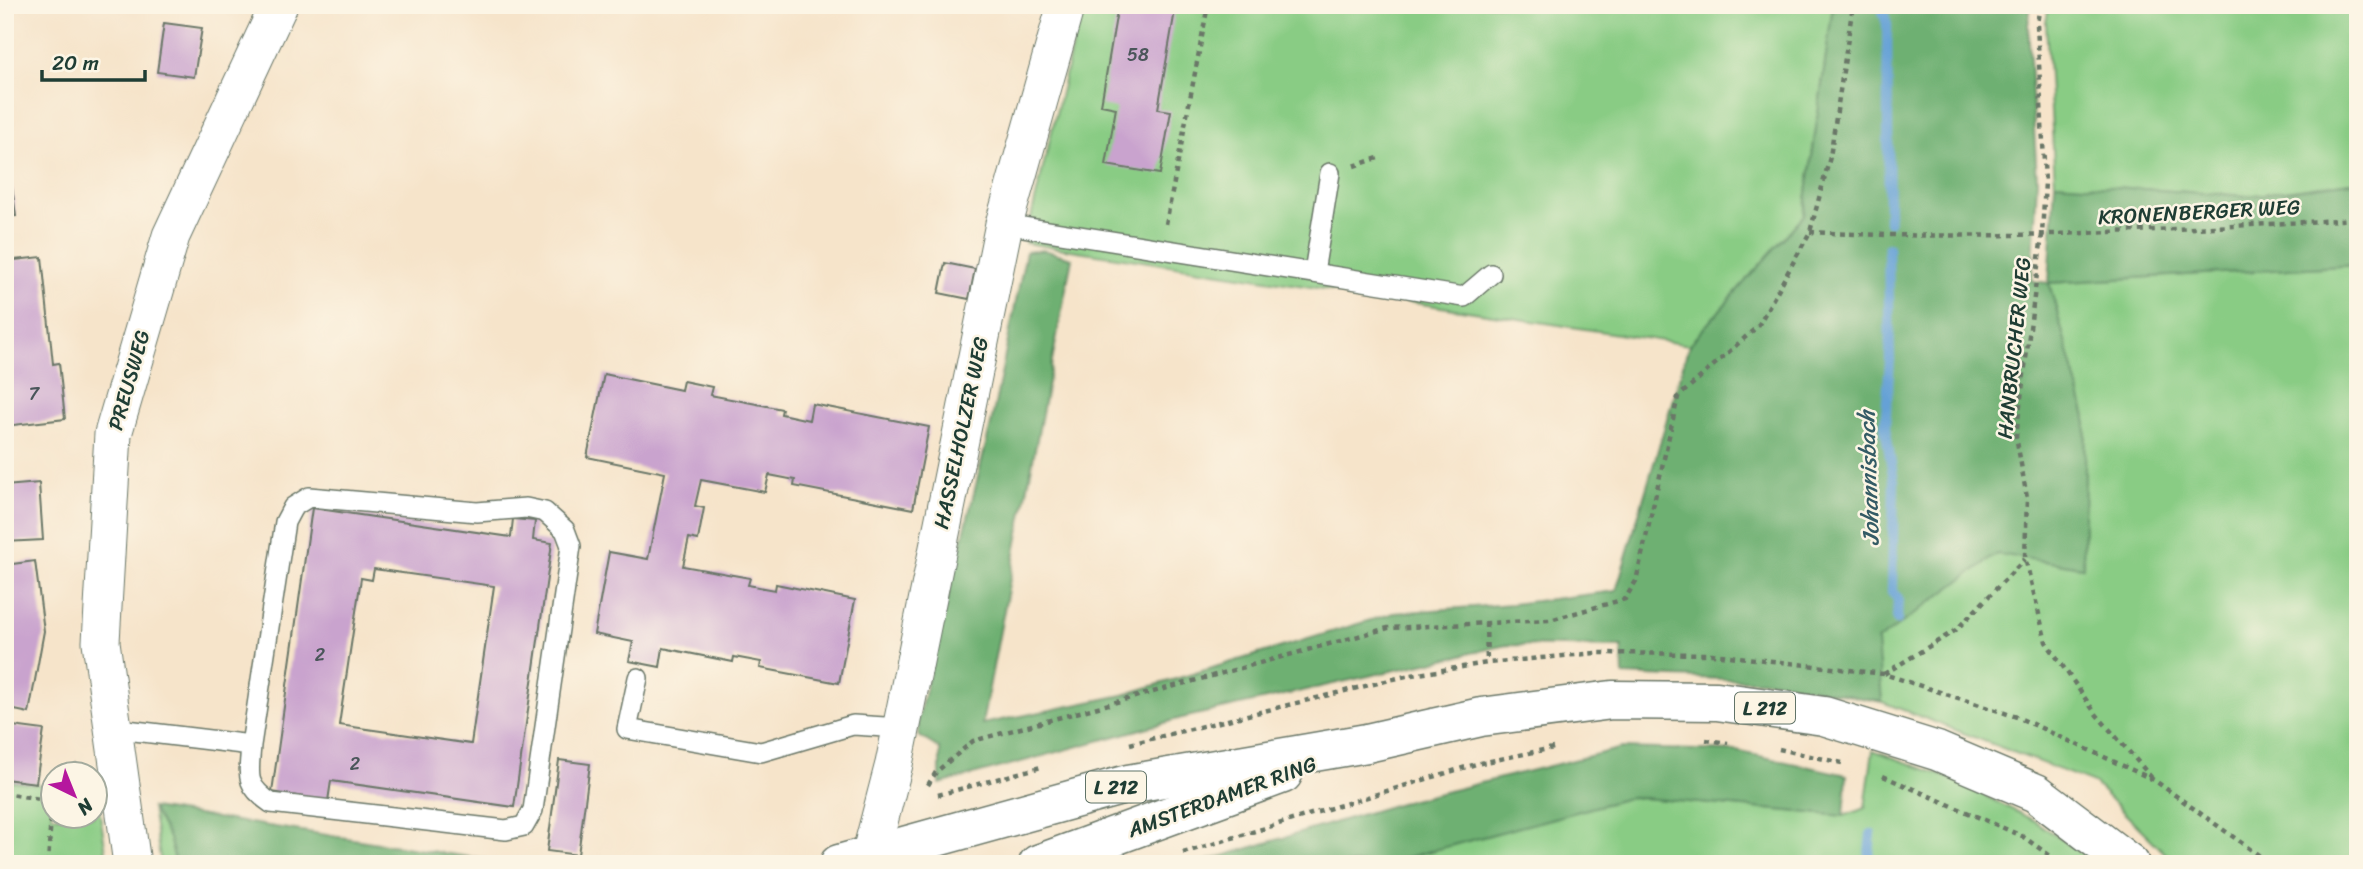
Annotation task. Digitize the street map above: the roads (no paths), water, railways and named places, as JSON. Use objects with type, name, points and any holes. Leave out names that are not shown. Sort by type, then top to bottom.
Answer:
[{"type":"main road","name":"AMSTERDAMER RING","points":[[859,861],[1128,783],[1367,743],[1481,717],[1612,700],[1717,701],[1824,716],[1937,751],[2036,793],[2130,864]]},
{"type":"main road","name":"AMSTERDAMER RING","points":[[1038,864],[1367,743]]},
{"type":"street","name":"PREUSWEG","points":[[132,864],[110,728],[101,642],[113,434],[171,236],[279,5]]},
{"type":"street","name":"HASSELHOLZER WEG","points":[[859,861],[901,728],[1004,224],[1066,5]]},
{"type":"lane","points":[[1314,272],[1330,173]]},
{"type":"lane","points":[[1004,224],[1464,297],[1491,274]]},
{"type":"lane","points":[[309,497],[477,512],[526,508],[545,512],[565,530],[570,547],[533,810],[524,826],[506,830],[271,803],[256,793],[248,780],[251,745],[285,522],[293,507],[309,497]]},
{"type":"lane","points":[[638,678],[627,729],[761,752],[853,725],[901,728]]},
{"type":"lane","points":[[110,728],[251,745]]},
{"type":"waterway","name":"Johannisbach","points":[[1881,5],[1887,24],[1889,222]]},
{"type":"waterway","name":"Johannisbach","points":[[1888,247],[1890,360],[1885,427],[1894,481],[1892,592],[1898,598],[1897,620]]},
{"type":"waterway","name":"Johannisbach","points":[[1868,864],[1871,834]]}]
